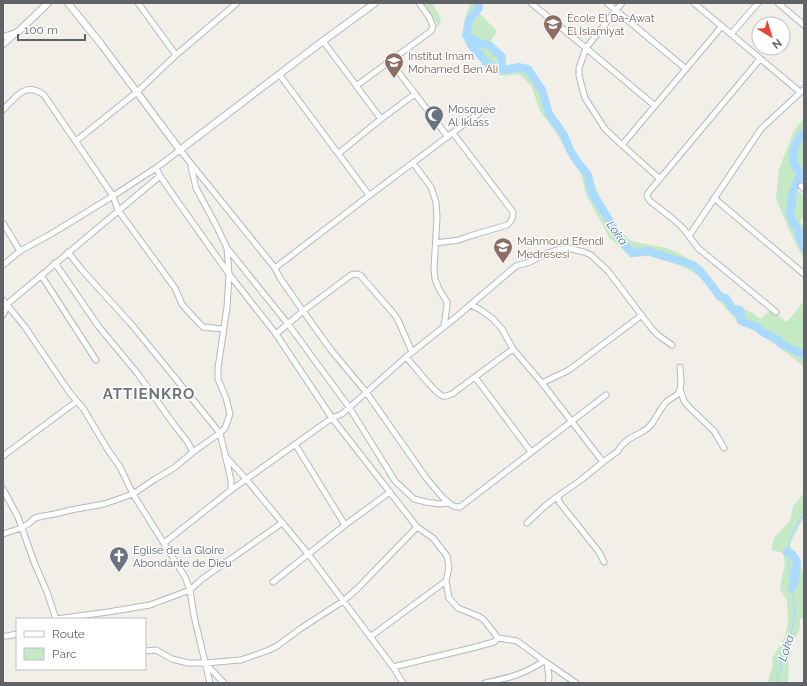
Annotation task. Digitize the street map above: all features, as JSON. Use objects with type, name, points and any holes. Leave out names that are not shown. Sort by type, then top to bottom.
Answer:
[{"type":"street","points":[[3,45],[48,3]]},
{"type":"street","points":[[68,3],[101,44],[190,163],[275,268],[280,278],[331,350],[366,392],[427,479],[444,499],[453,506],[460,507],[606,395]]},
{"type":"street","points":[[138,3],[176,55]]},
{"type":"street","points":[[76,141],[137,92],[176,55],[237,3]]},
{"type":"street","points":[[3,265],[20,251],[114,196],[156,168],[375,3]]},
{"type":"street","points":[[356,86],[431,31],[433,26],[429,17],[419,3]]},
{"type":"street","points":[[531,3],[655,106]]},
{"type":"street","points":[[607,3],[686,69]]},
{"type":"street","points":[[622,3],[586,48],[579,68],[579,76],[585,98],[604,129],[660,179]]},
{"type":"street","points":[[689,236],[761,129],[802,91],[760,59],[694,3]]},
{"type":"street","points":[[731,34],[758,3]]},
{"type":"street","points":[[778,3],[804,25]]},
{"type":"street","points":[[622,146],[722,26]]},
{"type":"street","points":[[3,37],[16,33]]},
{"type":"street","points":[[323,41],[381,119]]},
{"type":"street","points":[[760,59],[647,196],[650,201],[683,228],[698,248],[776,312]]},
{"type":"street","points":[[390,61],[448,137]]},
{"type":"street","points":[[279,74],[369,195]]},
{"type":"street","points":[[3,110],[22,91],[29,89],[35,90],[44,95],[114,196],[118,210],[175,288],[186,310],[203,327],[223,329]]},
{"type":"street","points":[[339,153],[415,94]]},
{"type":"street","points":[[275,268],[369,195],[488,107]]},
{"type":"street","points":[[436,243],[459,240],[508,225],[512,221],[513,217],[513,212],[452,133]]},
{"type":"street","points":[[190,163],[196,188],[227,248],[288,324],[349,407],[395,481],[414,499],[439,504],[449,503]]},
{"type":"street","points":[[413,163],[431,187],[436,202],[437,217],[434,270],[435,279],[447,302],[444,326]]},
{"type":"street","points":[[156,168],[160,176],[229,274],[276,334],[332,418],[417,528],[433,538],[447,556],[449,563],[446,581],[449,598],[458,608],[480,617],[498,638],[517,641],[576,683]]},
{"type":"street","points":[[4,302],[42,275],[160,176]]},
{"type":"street","points":[[714,198],[804,274]]},
{"type":"street","points":[[3,224],[20,251]]},
{"type":"street","points":[[3,534],[21,528],[35,518],[104,504],[133,494],[174,468],[225,428],[230,414],[226,398],[218,379],[218,368],[226,312],[229,274],[227,248]]},
{"type":"street","points":[[164,543],[231,490],[332,418],[342,414],[406,357],[471,305],[516,266],[530,262],[548,253],[567,248],[591,255],[608,271],[652,329],[672,346]]},
{"type":"street","points":[[68,252],[82,270],[132,325],[220,433],[231,480],[231,490]]},
{"type":"street","points":[[55,263],[99,327],[138,374],[187,441],[193,452]]},
{"type":"street","points":[[276,334],[303,311],[351,275],[355,274],[360,275],[394,314],[412,352]]},
{"type":"street","points":[[42,275],[96,360]]},
{"type":"street","points":[[3,316],[5,311],[4,302]]},
{"type":"street","points":[[4,302],[25,327],[70,393],[83,408],[120,467],[133,494],[185,577],[190,590],[194,616],[210,683]]},
{"type":"street","points":[[471,305],[493,319],[502,329],[513,349],[542,383],[603,462]]},
{"type":"street","points":[[542,383],[569,370],[642,315]]},
{"type":"street","points":[[406,357],[436,391],[442,396],[447,396],[452,394],[513,349]]},
{"type":"street","points":[[527,523],[545,506],[618,451],[629,438],[648,428],[654,422],[666,402],[678,394],[681,383],[680,367]]},
{"type":"street","points":[[475,377],[532,452]]},
{"type":"street","points":[[680,389],[684,401]]},
{"type":"street","points":[[673,398],[684,401],[714,431],[724,448]]},
{"type":"street","points":[[3,456],[77,401]]},
{"type":"street","points":[[295,444],[345,525]]},
{"type":"street","points":[[225,456],[247,480],[309,555],[403,683]]},
{"type":"street","points":[[3,489],[18,517],[56,618]]},
{"type":"street","points":[[273,582],[345,525],[390,492]]},
{"type":"street","points":[[558,496],[560,502],[599,552],[604,562]]},
{"type":"street","points":[[63,618],[150,605],[190,590],[222,564],[282,523]]},
{"type":"street","points":[[146,651],[156,650],[172,659],[188,663],[205,663],[241,660],[269,650],[343,602],[358,589],[417,528]]},
{"type":"street","points":[[370,637],[446,581]]},
{"type":"street","points":[[3,636],[16,634]]},
{"type":"street","points":[[392,667],[494,642],[498,638]]},
{"type":"street","points":[[485,683],[514,676],[545,662]]},
{"type":"street","points":[[545,662],[549,677],[548,683]]},
{"type":"street","points":[[205,663],[224,683]]},
{"type":"green space","points":[[423,3],[434,3],[433,5],[441,18],[439,26]]},
{"type":"green space","points":[[470,3],[481,3],[481,9],[478,12],[497,31],[490,42],[504,55],[504,67],[516,64],[529,68],[544,89],[552,112],[567,133],[573,150],[591,173],[596,189],[618,232],[620,231],[631,241],[666,248],[702,266],[733,305],[751,312],[761,319],[770,310],[787,322],[804,301],[804,367],[787,353],[751,328],[742,326],[698,275],[680,265],[649,256],[631,257],[609,237],[586,194],[581,174],[570,158],[559,137],[540,111],[531,85],[519,74],[497,75],[493,73],[482,63],[472,49],[465,36],[464,28]]},
{"type":"green space","points":[[803,119],[804,167],[798,177],[798,190],[804,197],[804,216],[800,222],[804,226],[804,260],[776,199],[779,169],[794,131]]},
{"type":"green space","points":[[804,493],[804,516],[790,545],[799,561],[804,576],[804,619],[800,619],[800,629],[792,644],[788,662],[788,683],[767,683],[773,666],[772,659],[785,636],[788,623],[787,601],[780,589],[785,563],[783,553],[771,550],[774,538],[790,521],[793,506]]},
{"type":"waterway","name":"Loka","points":[[478,3],[479,8],[469,20],[466,35],[471,45],[491,68],[496,66],[504,70],[518,67],[528,69],[542,90],[549,114],[564,135],[576,160],[588,175],[592,193],[611,223],[618,238],[632,253],[647,251],[693,265],[706,278],[720,297],[726,298],[733,310],[740,310],[741,321],[757,327],[762,332],[777,339],[781,344],[804,355]]},
{"type":"waterway","name":"Loka","points":[[469,40],[472,38],[482,44],[489,45],[502,57],[501,69]]},
{"type":"waterway","points":[[804,133],[799,139],[793,155],[794,163],[801,174],[794,191],[792,208],[789,211],[793,222],[799,231],[799,236],[804,248]]},
{"type":"waterway","name":"Loka","points":[[779,683],[777,675],[781,670],[781,657],[791,635],[795,614],[787,552],[793,532],[804,515]]},
{"type":"waterway","name":"Loka","points":[[787,552],[792,554],[797,561],[795,579],[792,588]]},
{"type":"place","name":"École El Da-Awat El Islamiyat","points":[[553,41]]},
{"type":"place","name":"Institut Imam Mohamed Ben Ali","points":[[394,79]]},
{"type":"place","name":"Mosquée Al Iklass","points":[[434,132]]},
{"type":"place","name":"Mahmoud Efendi Medresesi","points":[[503,264]]},
{"type":"place","name":"Église de la Gloire Abondante de Dieu","points":[[119,573]]},
{"type":"district","name":"ATTIENKRO","points":[[149,394]]}]
